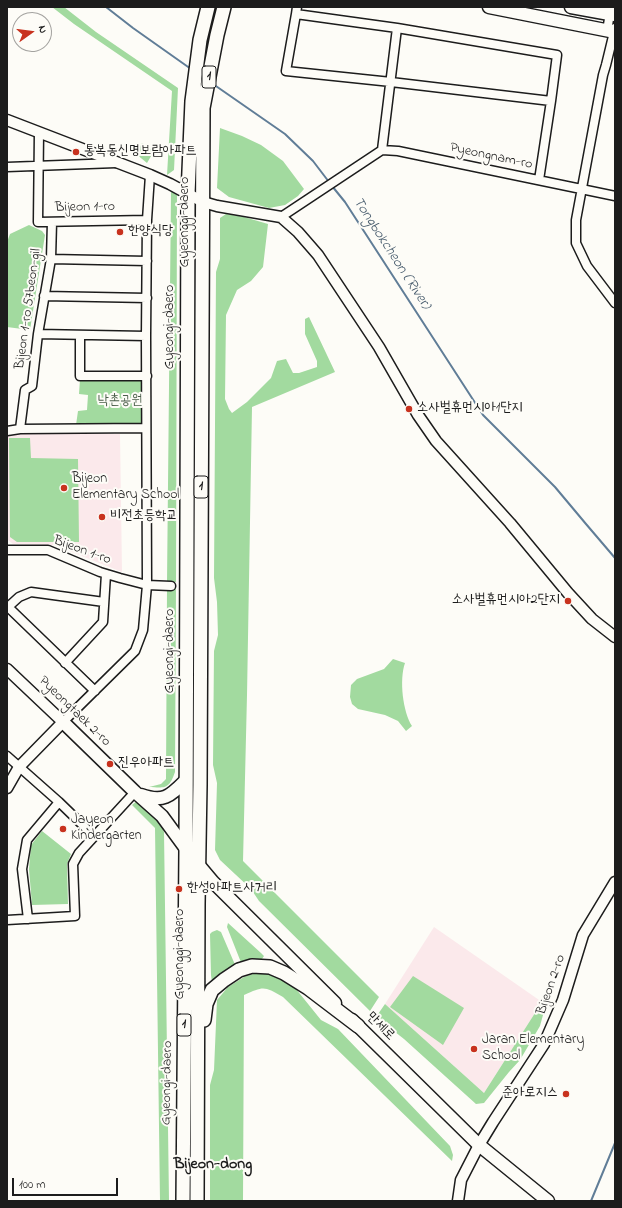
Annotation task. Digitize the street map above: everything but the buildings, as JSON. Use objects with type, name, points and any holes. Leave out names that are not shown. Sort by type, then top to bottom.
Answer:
[{"type":"main road","name":"Gyeongi-daero","points":[[183,1201],[186,849],[188,194],[192,101],[200,40],[208,7]]},
{"type":"main road","points":[[489,7],[613,30]]},
{"type":"main road","points":[[572,7],[612,12]]},
{"type":"main road","name":"Gyeonggi-daero","points":[[197,1201],[203,108],[217,35],[225,10]]},
{"type":"main road","name":"Pyeongtaek 2-ro","points":[[63,722],[162,816],[198,866]]},
{"type":"main road","points":[[136,792],[152,799],[164,798],[175,791],[186,780]]},
{"type":"main road","name":"만세로","points":[[198,866],[212,882],[479,1146],[548,1201]]},
{"type":"main road","points":[[197,1067],[202,1056],[206,1004],[212,990],[239,970],[252,966],[270,967],[284,973],[308,988],[358,1026]]},
{"type":"street","points":[[539,180],[557,55],[296,10],[286,71],[550,101]]},
{"type":"street","points":[[612,12],[613,30],[603,74],[576,220],[576,243],[587,266],[615,303]]},
{"type":"street","points":[[281,217],[382,150],[397,28]]},
{"type":"street","points":[[7,120],[150,175],[203,202],[217,206],[281,217],[298,232],[318,255],[379,347],[418,415],[436,441],[510,523],[568,593],[592,619],[615,637]]},
{"type":"street","points":[[38,167],[39,132]]},
{"type":"street","name":"Pyeongnam-ro","points":[[382,150],[398,151],[615,196]]},
{"type":"street","points":[[7,168],[119,163]]},
{"type":"street","name":"Bijeon 1-ro","points":[[38,167],[38,222],[147,220]]},
{"type":"street","points":[[7,788],[19,767],[135,651],[143,630],[147,585],[146,336],[147,220],[150,175]]},
{"type":"street","name":"Bijeon 1-ro 57beon-gil","points":[[20,429],[25,390],[32,386],[38,334],[51,259],[52,222]]},
{"type":"street","points":[[51,259],[147,261]]},
{"type":"street","points":[[44,296],[147,298]]},
{"type":"street","points":[[38,334],[146,336]]},
{"type":"street","points":[[80,335],[80,376],[147,376]]},
{"type":"street","points":[[7,431],[20,429],[146,428]]},
{"type":"street","name":"Bijeon 1-ro","points":[[7,550],[48,550],[106,574],[147,585],[171,586]]},
{"type":"street","points":[[65,663],[103,622],[106,574]]},
{"type":"street","points":[[95,691],[7,606],[19,597],[31,592],[104,602]]},
{"type":"street","name":"Pyeongtaek 2-ro","points":[[7,669],[63,722]]},
{"type":"street","points":[[7,756],[59,802],[94,836]]},
{"type":"street","points":[[7,920],[75,916],[73,864],[78,853],[136,792]]},
{"type":"street","points":[[28,919],[22,869],[27,840],[59,802]]},
{"type":"street","name":"Bijeon 2-ro","points":[[458,1201],[461,1180],[479,1146],[544,1044],[563,1000],[583,935],[615,882]]},
{"type":"shaded area","name":"Bijeon Elementary School","points":[[16,433],[120,434],[122,572],[54,545],[13,544],[7,539],[7,436]]},
{"type":"shaded area","name":"Jaran Elementary School","points":[[434,927],[542,1002],[484,1093],[385,1004]]},
{"type":"green space","points":[[52,7],[64,7],[96,32],[178,88],[174,170],[167,175],[172,91],[74,24]]},
{"type":"green space","points":[[220,128],[261,145],[283,161],[304,189],[298,196],[285,205],[269,208],[229,197],[217,188]]},
{"type":"green space","points":[[142,143],[154,151],[147,163],[136,154]]},
{"type":"green space","points":[[171,191],[177,195],[176,582],[167,582]]},
{"type":"green space","points":[[226,214],[244,217],[268,224],[263,267],[251,281],[237,290],[226,315],[225,399],[229,409],[232,413],[247,402],[271,378],[277,361],[286,359],[293,373],[299,373],[317,367],[317,361],[305,334],[305,319],[309,317],[335,372],[252,407],[243,861],[379,997],[370,1011],[259,901],[251,889],[220,860],[215,850],[217,783],[213,765],[214,651],[218,635],[217,602],[214,578],[216,272],[220,259],[220,218]]},
{"type":"green space","points":[[29,225],[42,231],[45,235],[30,330],[7,327],[7,242],[10,234]]},
{"type":"green space","name":"낙촌공원","points":[[140,378],[144,382],[144,424],[76,425],[78,411],[87,410],[88,395],[79,394],[80,379]]},
{"type":"green space","points":[[9,438],[30,438],[31,458],[78,459],[79,542],[17,542],[10,537]]},
{"type":"green space","points":[[167,588],[176,588],[175,772],[171,782],[166,786],[149,787],[161,784],[166,779]]},
{"type":"green space","points":[[393,659],[405,663],[402,678],[403,696],[406,713],[412,726],[406,731],[398,721],[385,715],[358,709],[352,704],[350,697],[351,685],[357,679],[384,669]]},
{"type":"green space","points":[[137,801],[161,824],[164,832],[169,1201],[160,1201],[155,828],[132,805]]},
{"type":"green space","points":[[42,831],[71,854],[67,864],[68,904],[32,905],[29,869],[31,845]]},
{"type":"green space","points":[[228,923],[264,956],[262,959],[242,965],[227,927]]},
{"type":"green space","points":[[217,930],[221,932],[236,967],[212,982],[210,934]]},
{"type":"green space","points":[[263,973],[277,975],[296,989],[321,1020],[338,1029],[450,1146],[453,1155],[452,1161],[283,997],[264,988],[244,995],[243,1201],[210,1201],[210,1085],[214,1070],[217,1000],[228,987],[244,977]]},
{"type":"green space","points":[[413,976],[464,1008],[443,1045],[390,1007]]},
{"type":"green space","points":[[542,1002],[546,1004],[540,1026],[520,1060],[484,1103],[476,1104],[404,1039],[376,1017],[385,1004],[484,1093]]},
{"type":"waterway","name":"Tongbokcheon (River)","points":[[106,7],[191,69]]},
{"type":"waterway","name":"Tongbokcheon (River)","points":[[213,84],[285,134],[313,161],[329,182]]},
{"type":"waterway","name":"Tongbokcheon (River)","points":[[332,186],[345,202],[483,415],[555,487],[615,558]]},
{"type":"waterway","points":[[591,1201],[615,1143]]},
{"type":"place","name":"통복동신명보람아파트","points":[[76,152]]},
{"type":"place","name":"한양식당","points":[[120,232]]},
{"type":"place","name":"소사벌휴먼시아1단지","points":[[409,409]]},
{"type":"place","name":"Bijeon Elementary School","points":[[64,488]]},
{"type":"place","name":"비전초등학교","points":[[102,517]]},
{"type":"place","name":"소사벌휴먼시아2단지","points":[[568,601]]},
{"type":"place","name":"진우아파트","points":[[110,764]]},
{"type":"place","name":"Jayeon Kindergarten","points":[[63,829]]},
{"type":"place","name":"한성아파트사거리","points":[[179,889]]},
{"type":"place","name":"Jaran Elementary School","points":[[474,1049]]},
{"type":"place","name":"준아로지스","points":[[566,1094]]},
{"type":"district","name":"Bijeon-dong","points":[[213,1165]]}]
